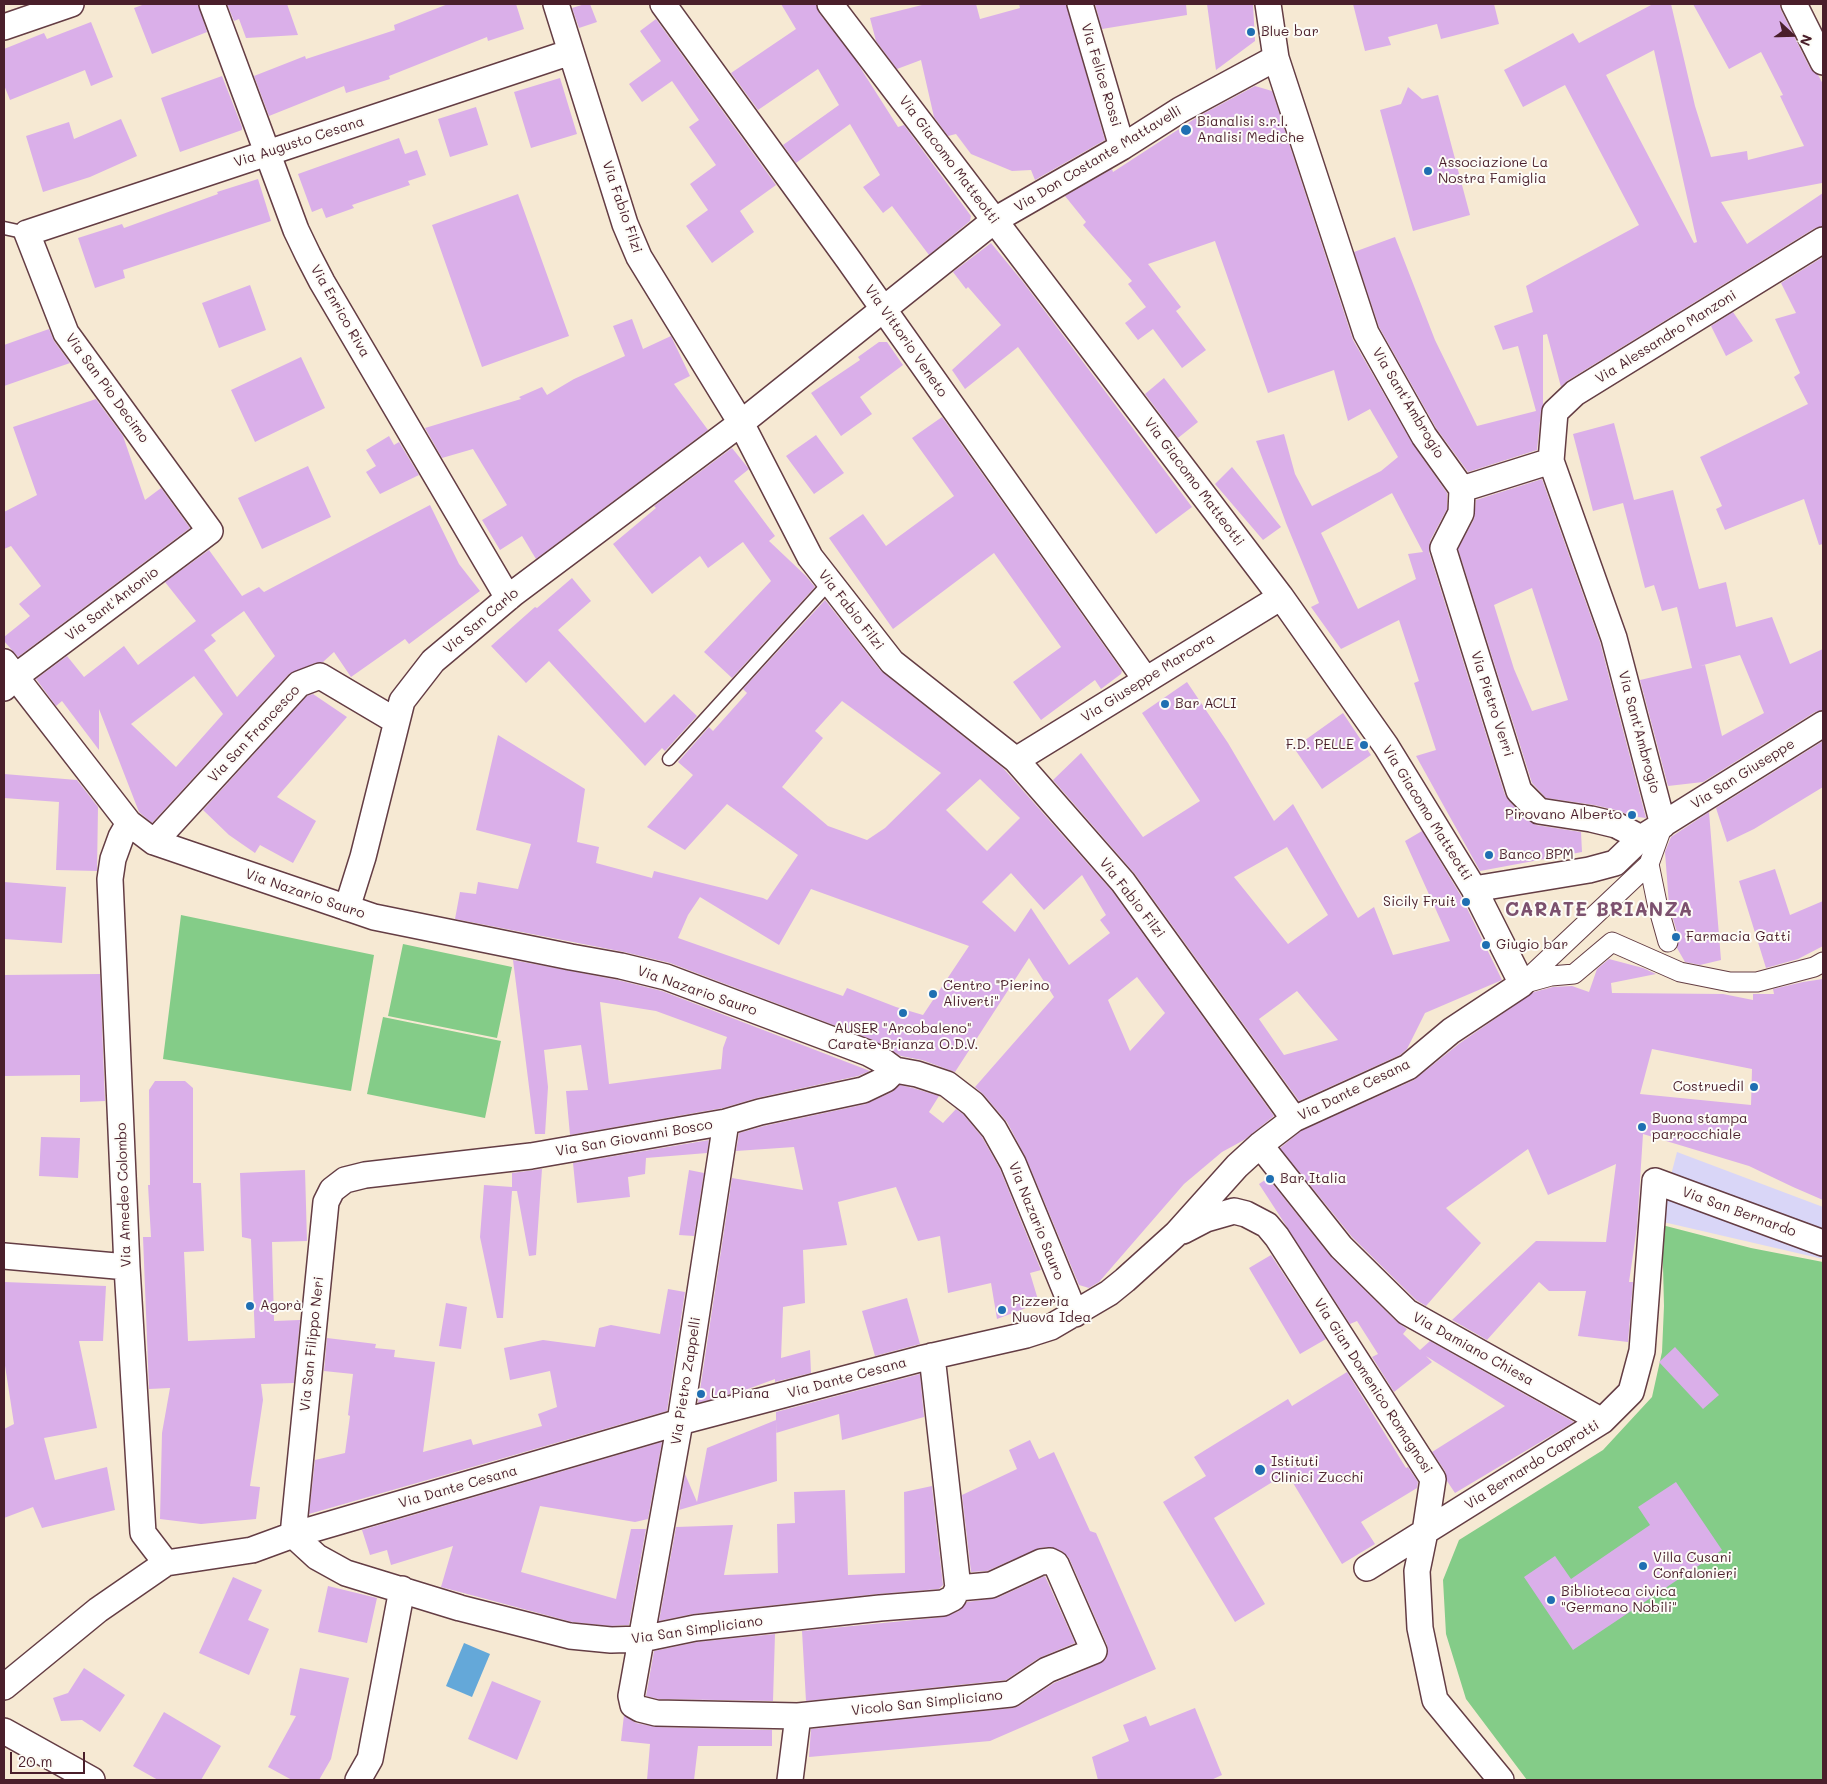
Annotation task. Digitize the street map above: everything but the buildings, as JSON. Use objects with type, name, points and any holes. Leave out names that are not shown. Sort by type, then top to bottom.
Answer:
[{"type":"street","points":[[4,27],[71,4]]},
{"type":"street","name":"Via Enrico Riva","points":[[212,4],[296,230],[322,282],[508,598]]},
{"type":"street","name":"Via Fabio Filzi","points":[[556,4],[625,224],[639,257],[741,423],[810,557],[892,662],[1016,760],[1122,882],[1294,1119]]},
{"type":"street","name":"Via Vittorio Veneto","points":[[663,4],[1146,680]]},
{"type":"street","name":"Via Giacomo Matteotti","points":[[830,4],[1281,597],[1386,746],[1474,889],[1522,984]]},
{"type":"street","name":"Via Felice Rossi","points":[[1080,4],[1122,147]]},
{"type":"street","name":"Via Sant'Ambrogio","points":[[1268,4],[1276,58],[1366,333],[1424,436],[1462,489]]},
{"type":"street","points":[[1794,4],[1823,62]]},
{"type":"street","name":"Via Augusto Cesana","points":[[15,230],[268,152],[571,52]]},
{"type":"street","name":"Via Don Costante Mattavelli","points":[[741,423],[995,220],[1122,147],[1180,110],[1276,58]]},
{"type":"street","name":"Via San Pio Decimo","points":[[15,230],[66,333],[210,531]]},
{"type":"street","name":"Via Alessandro Manzoni","points":[[1551,461],[1555,412],[1575,393],[1823,240]]},
{"type":"street","name":"Via San Carlo","points":[[347,908],[363,857],[402,701],[433,661],[508,598],[741,423]]},
{"type":"street","points":[[1462,489],[1551,461]]},
{"type":"street","name":"Via Sant'Ambrogio","points":[[1551,461],[1614,638],[1663,825]]},
{"type":"street","name":"Via Pietro Verri","points":[[1462,489],[1461,513],[1443,548],[1519,791],[1539,812],[1592,819],[1616,825],[1641,838]]},
{"type":"street","name":"Via Sant'Antonio","points":[[8,676],[210,531]]},
{"type":"street","name":"Via Giuseppe Marcora","points":[[1016,760],[1281,597]]},
{"type":"street","name":"Via Nazario Sauro","points":[[8,676],[129,823],[154,842],[374,918],[621,966],[666,977],[868,1053],[883,1060],[895,1070],[917,1074],[947,1084],[973,1104],[994,1130],[1013,1163],[1075,1314]]},
{"type":"street","name":"Via San Francesco","points":[[154,842],[299,684],[320,676],[396,721]]},
{"type":"street","name":"Via San Giuseppe","points":[[1474,889],[1589,870],[1615,863],[1641,838],[1823,724]]},
{"type":"street","name":"Via Amedeo Colombo","points":[[129,823],[121,837],[113,859],[110,879],[127,1267],[143,1533],[166,1563]]},
{"type":"street","points":[[1522,984],[1649,864],[1663,825]]},
{"type":"street","points":[[1649,864],[1668,942]]},
{"type":"street","points":[[1522,984],[1551,976],[1574,974],[1612,942],[1680,972],[1730,982],[1757,982],[1814,967],[1823,962]]},
{"type":"street","name":"Via Dante Cesana","points":[[166,1563],[252,1550],[293,1536],[680,1422],[932,1356],[1026,1335],[1051,1327],[1109,1294],[1176,1234],[1237,1166],[1260,1145],[1294,1119],[1408,1067],[1451,1031],[1522,984]]},
{"type":"street","name":"Via San Giovanni Bosco","points":[[365,1175],[531,1156],[726,1122],[770,1110],[863,1090],[886,1079],[895,1070]]},
{"type":"street","name":"Via Pietro Zappelli","points":[[642,1639],[680,1422],[726,1122]]},
{"type":"street","name":"Via Damiano Chiesa","points":[[1260,1145],[1341,1247],[1408,1312],[1602,1421]]},
{"type":"street","points":[[1234,1211],[1232,1202],[1233,1182],[1237,1166]]},
{"type":"street","name":"Via San Filippo Neri","points":[[293,1536],[326,1202],[332,1190],[344,1180],[365,1175]]},
{"type":"street","name":"Via Bernardo Caprotti","points":[[1367,1568],[1602,1421],[1631,1392],[1642,1351],[1654,1182]]},
{"type":"street","name":"Via San Bernardo","points":[[1654,1182],[1823,1243]]},
{"type":"street","name":"Via Dante Cesana","points":[[1176,1234],[1206,1219],[1234,1211]]},
{"type":"street","name":"Via Gian Domenico Romagnosi","points":[[1234,1211],[1246,1214],[1267,1225],[1277,1237],[1433,1479],[1417,1571],[1420,1628],[1435,1700],[1500,1780]]},
{"type":"street","points":[[4,1256],[127,1267]]},
{"type":"street","points":[[932,1356],[958,1588]]},
{"type":"street","name":"Via San Simpliciano","points":[[293,1536],[317,1557],[346,1573],[460,1608],[570,1636],[611,1640],[642,1639],[695,1628],[863,1609],[943,1603],[953,1598],[958,1588]]},
{"type":"street","name":"Vicolo San Simpliciano","points":[[642,1639],[630,1696],[634,1705],[640,1709],[656,1713],[798,1716],[1011,1694],[1046,1670],[1094,1651],[1056,1564],[1050,1561],[1041,1562],[991,1585],[958,1588]]},
{"type":"street","points":[[4,1687],[98,1610],[166,1563]]},
{"type":"street","points":[[358,1780],[370,1759],[402,1589]]},
{"type":"street","points":[[790,1780],[798,1716]]},
{"type":"street","points":[[4,1731],[92,1780]]},
{"type":"lane","points":[[669,759],[830,582]]},
{"type":"shaded area","points":[[1677,1152],[1823,1207],[1823,1259],[1659,1221]]},
{"type":"green space","points":[[181,915],[374,955],[351,1091],[163,1059]]},
{"type":"green space","points":[[403,944],[512,967],[497,1038],[388,1016]]},
{"type":"green space","points":[[383,1017],[501,1041],[485,1118],[367,1094]]},
{"type":"green space","points":[[1662,1225],[1751,1248],[1823,1262],[1823,1780],[1527,1780],[1466,1699],[1446,1634],[1443,1580],[1459,1540],[1603,1450],[1652,1397],[1662,1352],[1664,1306]]},
{"type":"water","points":[[464,1643],[490,1654],[472,1697],[446,1686]]},
{"type":"place","name":"Blue bar","points":[[1251,32]]},
{"type":"place","name":"Bianalisi s.r.l. Analisi Mediche","points":[[1186,130]]},
{"type":"place","name":"Associazione La Nostra Famiglia","points":[[1428,171]]},
{"type":"place","name":"Bar ACLI","points":[[1165,704]]},
{"type":"place","name":"F.D. PELLE","points":[[1364,745]]},
{"type":"place","name":"Pirovano Alberto","points":[[1632,815]]},
{"type":"place","name":"Banco BPM","points":[[1489,855]]},
{"type":"place","name":"Sicily Fruit","points":[[1466,902]]},
{"type":"place","name":"Farmacia Gatti","points":[[1676,937]]},
{"type":"place","name":"Giugio bar","points":[[1486,945]]},
{"type":"place","name":"Centro \"Pierino Aliverti\"","points":[[933,994]]},
{"type":"place","name":"AUSER \"Arcobaleno\" Carate Brianza O.D.V.","points":[[903,1013]]},
{"type":"place","name":"Costruedil","points":[[1754,1087]]},
{"type":"place","name":"Buona stampa parrocchiale","points":[[1642,1127]]},
{"type":"place","name":"Bar Italia","points":[[1270,1179]]},
{"type":"place","name":"Agorà","points":[[250,1306]]},
{"type":"place","name":"Pizzeria Nuova Idea","points":[[1002,1310]]},
{"type":"place","name":"La Piana","points":[[701,1394]]},
{"type":"place","name":"Istituti Clinici Zucchi","points":[[1260,1470]]},
{"type":"place","name":"Villa Cusani Confalonieri","points":[[1643,1566]]},
{"type":"place","name":"Biblioteca civica \"Germano Nobili\"","points":[[1551,1600]]},
{"type":"district","name":"CARATE BRIANZA","points":[[1599,910]]}]
